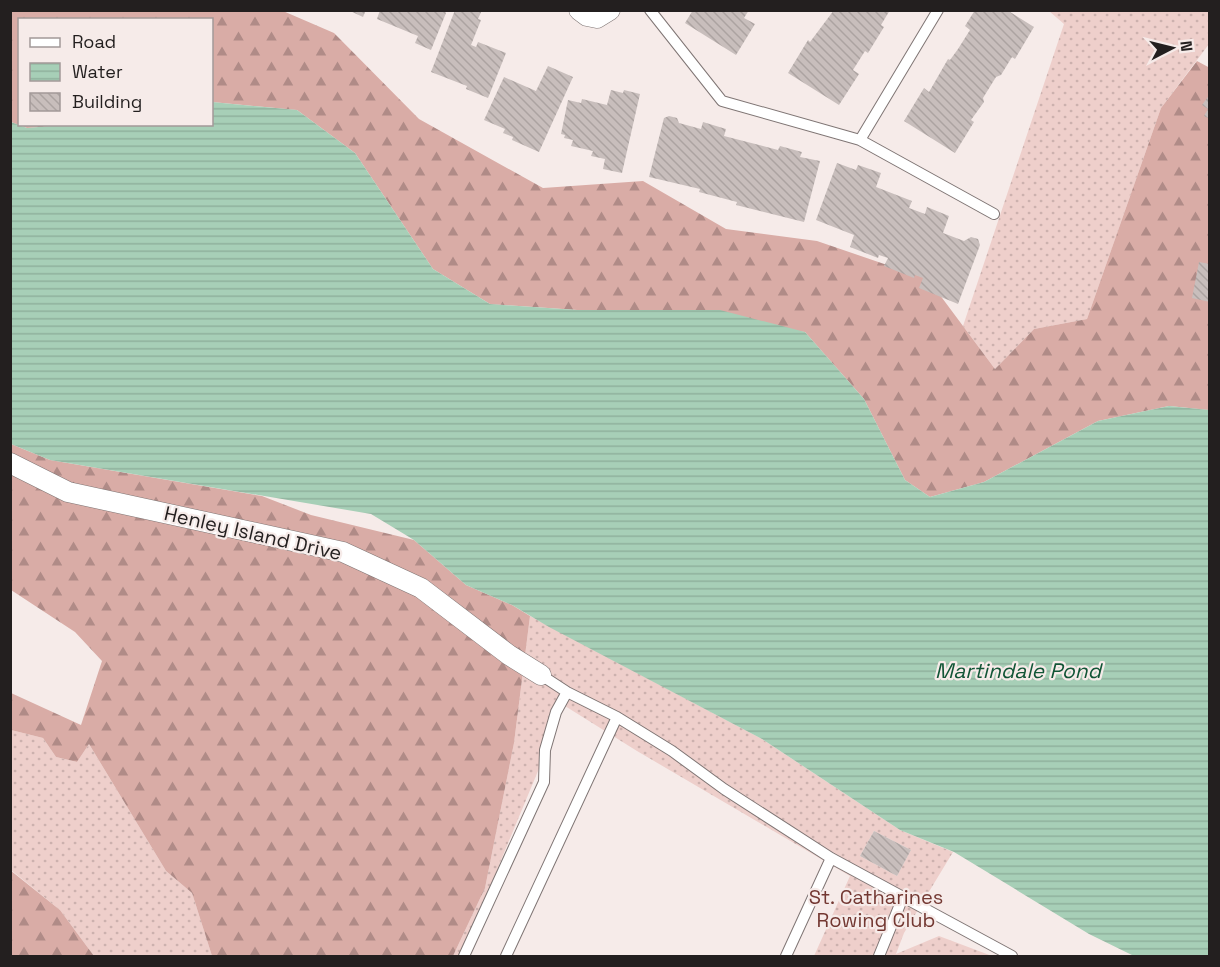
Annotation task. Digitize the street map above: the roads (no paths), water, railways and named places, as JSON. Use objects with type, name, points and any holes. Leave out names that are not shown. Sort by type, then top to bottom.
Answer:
[{"type":"street","points":[[579,10],[586,16],[597,18],[610,10]]},
{"type":"street","name":"Henley Island Drive","points":[[10,463],[68,492],[343,552],[421,588],[509,656],[541,675]]},
{"type":"lane","points":[[650,10],[722,101],[860,140],[994,214]]},
{"type":"lane","points":[[860,140],[938,10]]},
{"type":"lane","points":[[541,675],[567,692],[617,717],[672,751],[724,789],[831,858],[1012,957]]},
{"type":"lane","points":[[464,957],[544,782],[545,750],[556,712],[567,692]]},
{"type":"lane","points":[[506,957],[617,717]]},
{"type":"lane","points":[[786,957],[831,858]]},
{"type":"lane","points":[[879,957],[903,897]]},
{"type":"water","name":"Martindale Pond","points":[[213,102],[297,110],[355,153],[433,269],[490,304],[577,310],[720,310],[805,332],[864,399],[905,480],[930,497],[984,482],[1098,421],[1169,406],[1209,410],[1209,956],[1134,956],[1089,934],[954,852],[900,830],[762,739],[549,627],[512,605],[466,585],[414,540],[371,514],[50,460],[11,444],[11,122],[27,128],[213,126]]},
{"type":"park label","name":"St. Catharines Rowing Club","points":[[876,908]]}]
